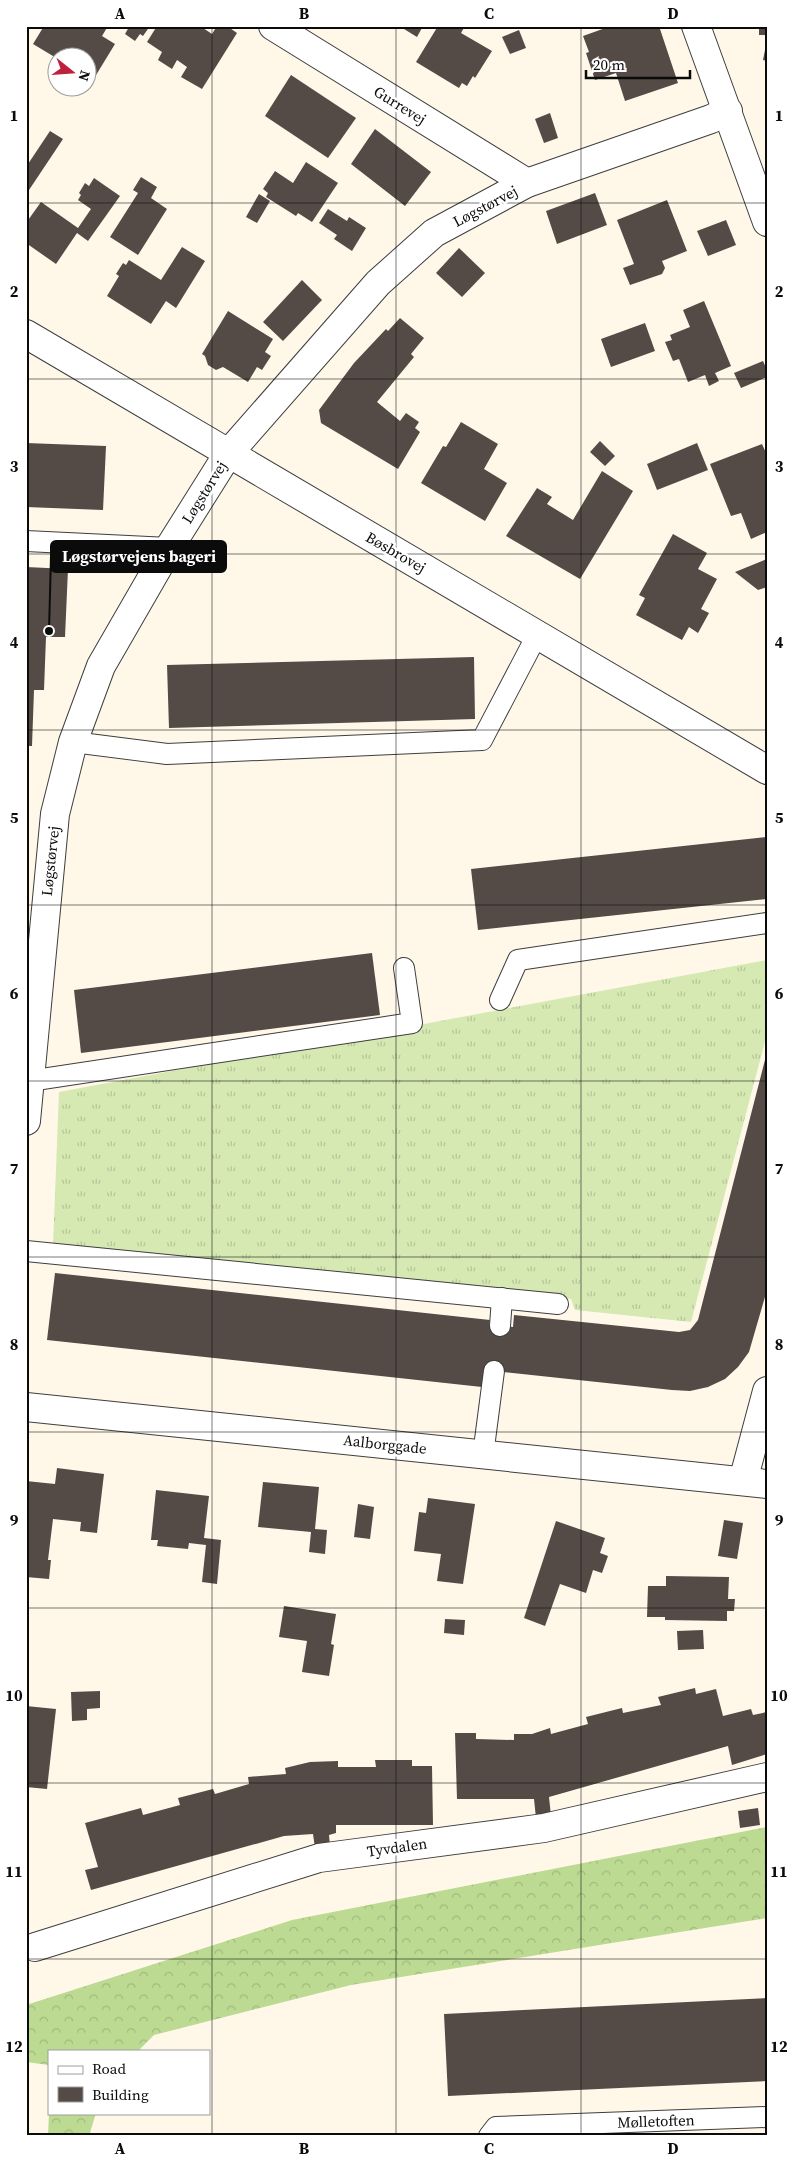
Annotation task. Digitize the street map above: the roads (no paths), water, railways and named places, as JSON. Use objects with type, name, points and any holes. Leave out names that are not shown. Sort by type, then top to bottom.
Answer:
[{"type":"street","name":"Gurrevej","points":[[273,26],[527,183]]},
{"type":"street","points":[[696,26],[767,222]]},
{"type":"street","name":"Løgstørvej","points":[[26,1122],[36,903],[73,742],[101,666],[169,548],[228,454],[378,283],[434,233],[527,183],[711,119],[728,110]]},
{"type":"street","name":"Bøsbrovej","points":[[26,334],[767,770]]},
{"type":"street","name":"Aalborggade","points":[[26,1407],[755,1483],[767,1391]]},
{"type":"street","name":"Tyvdalen","points":[[35,1947],[319,1858],[544,1828],[767,1777]]},
{"type":"lane","points":[[26,541],[169,548]]},
{"type":"lane","points":[[73,742],[167,754],[482,740],[537,635]]},
{"type":"lane","points":[[500,1000],[518,960],[767,923]]},
{"type":"lane","points":[[29,1081],[412,1023],[404,968]]},
{"type":"lane","points":[[26,1251],[558,1304]]},
{"type":"lane","points":[[500,1326],[502,1298]]},
{"type":"lane","points":[[483,1454],[494,1370]]},
{"type":"lane","name":"Mølletoften","points":[[489,2136],[496,2127],[767,2117]]},
{"type":"place","name":"Løgstørvejens bageri","points":[[49,631]]}]
